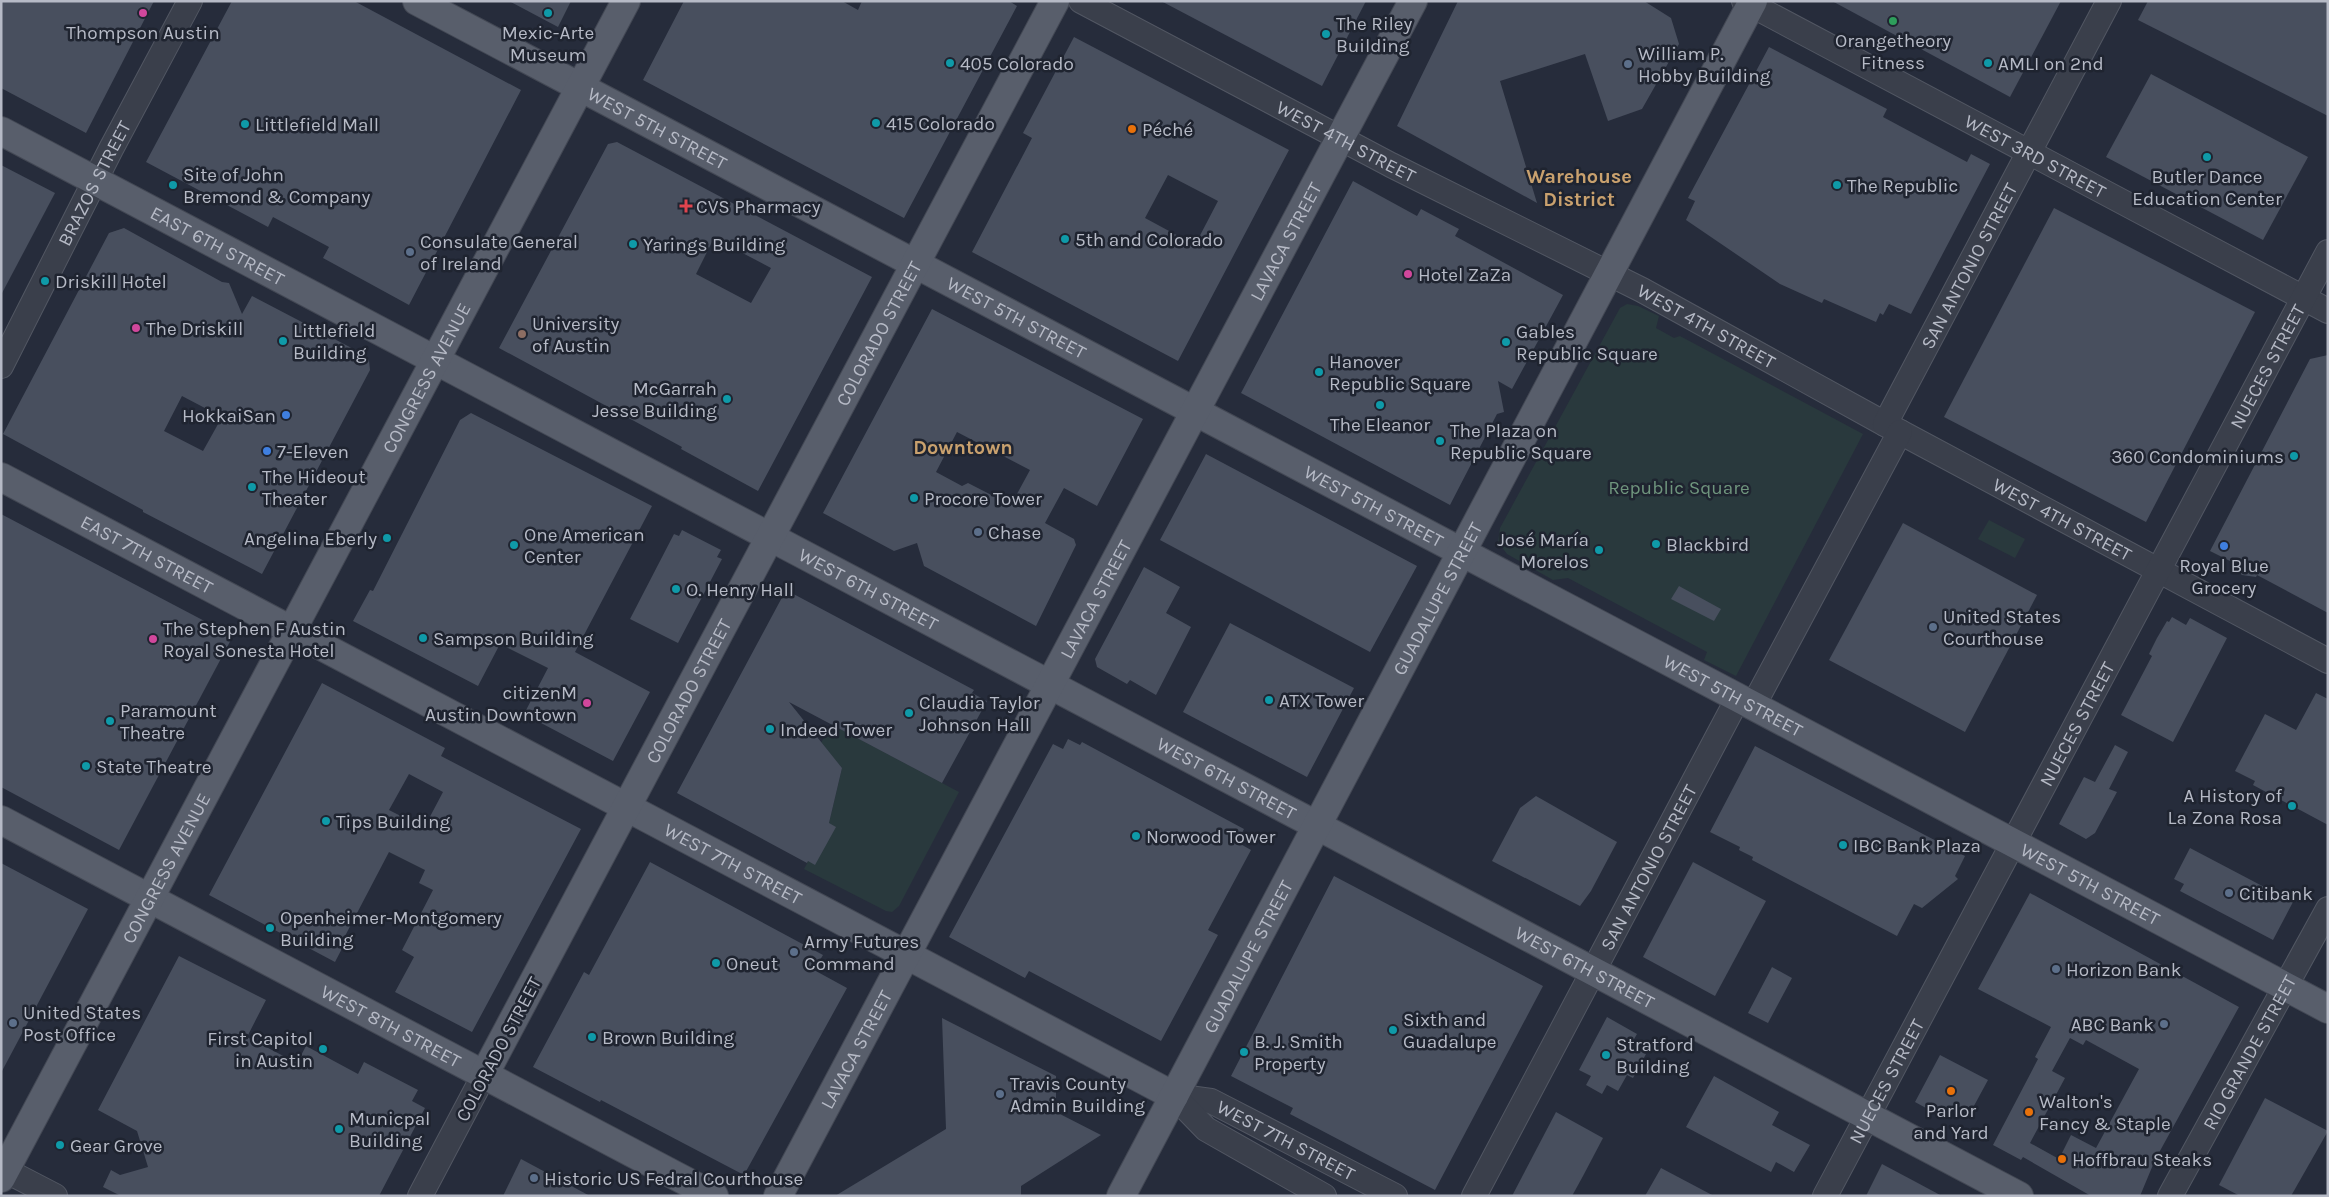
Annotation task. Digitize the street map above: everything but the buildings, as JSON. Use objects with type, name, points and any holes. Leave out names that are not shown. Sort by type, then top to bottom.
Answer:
[{"type":"main road","name":"WEST 5TH STREET","points":[[417,1],[2328,1009]]},
{"type":"main road","name":"CONGRESS AVENUE","points":[[3,1172],[626,1]]},
{"type":"main road","name":"COLORADO STREET","points":[[484,1075],[1055,1]]},
{"type":"main road","name":"LAVACA STREET","points":[[778,1196],[1413,1]]},
{"type":"main road","name":"GUADALUPE STREET","points":[[1121,1196],[1610,276],[1750,3]]},
{"type":"main road","name":"EAST 6TH STREET","points":[[1,131],[435,360]]},
{"type":"main road","name":"WEST 6TH STREET","points":[[435,360],[2019,1196]]},
{"type":"main road","name":"EAST 7TH STREET","points":[[1,477],[292,630]]},
{"type":"main road","name":"WEST 7TH STREET","points":[[292,630],[1174,1096]]},
{"type":"main road","name":"WEST 8TH STREET","points":[[1,820],[714,1196]]},
{"type":"street","name":"BRAZOS STREET","points":[[1,366],[190,1]]},
{"type":"street","name":"WEST 4TH STREET","points":[[1081,1],[1340,138],[1610,276],[1642,290],[1892,428],[2328,661]]},
{"type":"street","name":"SAN ANTONIO STREET","points":[[1474,1196],[1593,971],[1746,702],[1892,428],[2029,152],[2109,1]]},
{"type":"street","name":"WEST 3RD STREET","points":[[1750,3],[2328,310]]},
{"type":"street","name":"NUECES STREET","points":[[1825,1196],[2328,252]]},
{"type":"street","name":"RIO GRANDE STREET","points":[[2170,1196],[2209,1122],[2328,909]]},
{"type":"street","name":"COLORADO STREET","points":[[420,1196],[484,1075]]},
{"type":"street","name":"WEST 7TH STREET","points":[[1174,1096],[1206,1129],[1324,1196]]},
{"type":"street","name":"WEST 7TH STREET","points":[[1174,1096],[1211,1100],[1395,1196]]},
{"type":"street","points":[[3,1172],[55,1196]]},
{"type":"green space","name":"Republic Square","points":[[1627,304],[1638,306],[1659,316],[1656,328],[1674,338],[1680,336],[1863,434],[1736,676],[1704,660],[1707,652],[1568,578],[1553,580],[1507,554],[1498,542],[1500,528],[1620,308]]},
{"type":"green space","points":[[1989,520],[2025,539],[2015,558],[1978,539]]},
{"type":"green space","points":[[831,724],[959,792],[899,906],[892,912],[886,911],[804,869],[829,823],[842,768],[821,743]]},
{"type":"place","name":"Thompson Austin","points":[[143,13]]},
{"type":"place","name":"Mexic-Arte Museum","points":[[548,13]]},
{"type":"place","name":"Orangetheory Fitness","points":[[1893,21]]},
{"type":"place","name":"The Riley Building","points":[[1326,34]]},
{"type":"place","name":"405 Colorado","points":[[950,63]]},
{"type":"place","name":"AMLI on 2nd","points":[[1988,63]]},
{"type":"place","name":"William P. Hobby Building","points":[[1628,64]]},
{"type":"place","name":"415 Colorado","points":[[876,123]]},
{"type":"place","name":"Littlefield Mall","points":[[245,124]]},
{"type":"place","name":"Péché","points":[[1132,129]]},
{"type":"place","name":"Butler Dance Education Center","points":[[2207,157]]},
{"type":"place","name":"Site of John Bremond & Company","points":[[173,185]]},
{"type":"place","name":"The Republic","points":[[1837,185]]},
{"type":"place","name":"CVS Pharmacy","points":[[686,206]]},
{"type":"place","name":"5th and Colorado","points":[[1065,239]]},
{"type":"place","name":"Yarings Building","points":[[633,244]]},
{"type":"place","name":"Consulate General of Ireland","points":[[410,252]]},
{"type":"place","name":"Hotel ZaZa","points":[[1408,274]]},
{"type":"place","name":"Driskill Hotel","points":[[45,281]]},
{"type":"place","name":"The Driskill","points":[[136,328]]},
{"type":"place","name":"University of Austin","points":[[522,334]]},
{"type":"place","name":"Littlefield Building","points":[[283,341]]},
{"type":"place","name":"Gables Republic Square","points":[[1506,342]]},
{"type":"place","name":"Hanover Republic Square","points":[[1319,372]]},
{"type":"place","name":"McGarrah Jesse Building","points":[[727,399]]},
{"type":"place","name":"The Eleanor","points":[[1380,405]]},
{"type":"place","name":"HokkaiSan","points":[[286,415]]},
{"type":"place","name":"The Plaza on Republic Square","points":[[1440,441]]},
{"type":"place","name":"7-Eleven","points":[[267,451]]},
{"type":"place","name":"360 Condominiums","points":[[2294,456]]},
{"type":"place","name":"The Hideout Theater","points":[[252,487]]},
{"type":"place","name":"Procore Tower","points":[[914,498]]},
{"type":"place","name":"Chase","points":[[978,532]]},
{"type":"place","name":"Angelina Eberly","points":[[387,538]]},
{"type":"place","name":"Blackbird","points":[[1656,544]]},
{"type":"place","name":"One American Center","points":[[514,545]]},
{"type":"place","name":"Royal Blue Grocery","points":[[2224,546]]},
{"type":"place","name":"José María Morelos","points":[[1599,550]]},
{"type":"place","name":"O. Henry Hall","points":[[676,589]]},
{"type":"place","name":"United States Courthouse","points":[[1933,627]]},
{"type":"place","name":"Sampson Building","points":[[423,638]]},
{"type":"place","name":"The Stephen F Austin Royal Sonesta Hotel","points":[[153,639]]},
{"type":"place","name":"ATX Tower","points":[[1269,700]]},
{"type":"place","name":"citizenM Austin Downtown","points":[[587,703]]},
{"type":"place","name":"Claudia Taylor Johnson Hall","points":[[909,713]]},
{"type":"place","name":"Paramount Theatre","points":[[110,721]]},
{"type":"place","name":"Indeed Tower","points":[[770,729]]},
{"type":"place","name":"State Theatre","points":[[86,766]]},
{"type":"place","name":"A History of La Zona Rosa","points":[[2292,806]]},
{"type":"place","name":"Tips Building","points":[[326,821]]},
{"type":"place","name":"Norwood Tower","points":[[1136,836]]},
{"type":"place","name":"IBC Bank Plaza","points":[[1843,845]]},
{"type":"place","name":"Citibank","points":[[2229,893]]},
{"type":"place","name":"Openheimer-Montgomery Building","points":[[270,928]]},
{"type":"place","name":"Army Futures Command","points":[[794,952]]},
{"type":"place","name":"Oneut","points":[[716,963]]},
{"type":"place","name":"Horizon Bank","points":[[2056,969]]},
{"type":"place","name":"United States Post Office","points":[[13,1023]]},
{"type":"place","name":"ABC Bank","points":[[2164,1024]]},
{"type":"place","name":"Sixth and Guadalupe","points":[[1393,1030]]},
{"type":"place","name":"Brown Building","points":[[592,1037]]},
{"type":"place","name":"First Capitol in Austin","points":[[323,1049]]},
{"type":"place","name":"B. J. Smith Property","points":[[1244,1052]]},
{"type":"place","name":"Stratford Building","points":[[1606,1055]]},
{"type":"place","name":"Parlor and Yard","points":[[1951,1091]]},
{"type":"place","name":"Travis County Admin Building","points":[[1000,1094]]},
{"type":"place","name":"Walton's Fancy & Staple","points":[[2029,1112]]},
{"type":"place","name":"Municpal Building","points":[[339,1129]]},
{"type":"place","name":"Gear Grove","points":[[60,1145]]},
{"type":"place","name":"Hoffbrau Steaks","points":[[2062,1159]]},
{"type":"place","name":"Historic US Fedral Courthouse","points":[[534,1178]]},
{"type":"district","name":"Warehouse District","points":[[1579,188]]},
{"type":"district","name":"Downtown","points":[[963,447]]}]
